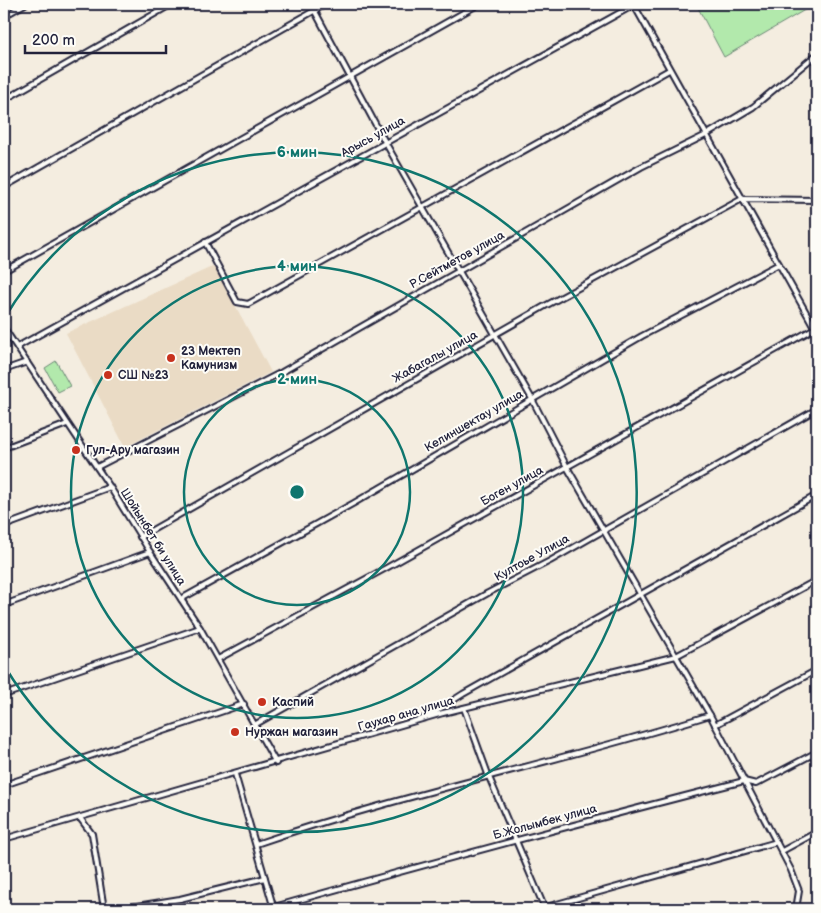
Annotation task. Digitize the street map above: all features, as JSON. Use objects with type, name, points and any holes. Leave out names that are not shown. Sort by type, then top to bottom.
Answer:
[{"type":"street","points":[[4,16],[25,4]]},
{"type":"street","points":[[4,100],[172,4]]},
{"type":"street","points":[[311,4],[494,336],[532,399],[567,467],[710,715],[782,851],[799,891],[796,909]]},
{"type":"street","points":[[4,187],[326,4]]},
{"type":"street","points":[[4,271],[479,4]]},
{"type":"street","points":[[634,4],[816,330]]},
{"type":"street","name":"Арысь улица","points":[[17,347],[634,4]]},
{"type":"street","name":"Р.Сейтметов улица","points":[[97,467],[274,376],[641,167],[706,135],[753,107],[817,54]]},
{"type":"street","points":[[205,242],[237,302],[248,304],[670,70]]},
{"type":"street","points":[[742,199],[817,200]]},
{"type":"street","name":"Жабагалы улица","points":[[140,537],[494,336],[742,199]]},
{"type":"street","name":"Келиншектау улица","points":[[181,599],[642,336],[779,264]]},
{"type":"street","name":"Шойынбет би улица","points":[[4,328],[97,467],[140,537],[200,628],[256,724],[276,763]]},
{"type":"street","name":"Боген улица","points":[[218,658],[816,330]]},
{"type":"street","points":[[4,370],[27,362]]},
{"type":"street","name":"Култоье Улица","points":[[256,724],[817,409]]},
{"type":"street","points":[[4,448],[67,424]]},
{"type":"street","points":[[4,526],[110,487]]},
{"type":"street","points":[[423,719],[463,694],[817,495]]},
{"type":"street","points":[[4,606],[150,552]]},
{"type":"street","name":"Гаухар ана улица","points":[[4,839],[276,763],[423,719],[676,656],[817,580]]},
{"type":"street","points":[[4,695],[200,628]]},
{"type":"street","points":[[715,725],[817,670]]},
{"type":"street","points":[[4,785],[244,704]]},
{"type":"street","points":[[464,708],[489,776],[517,839],[544,908]]},
{"type":"street","points":[[256,844],[353,813],[710,715]]},
{"type":"street","name":"Б.Жолымбек улица","points":[[274,908],[517,839],[744,781],[756,784],[817,752]]},
{"type":"street","points":[[235,774],[274,908]]},
{"type":"street","points":[[80,818],[92,834],[104,909]]},
{"type":"street","points":[[782,851],[817,832]]},
{"type":"street","points":[[539,909],[777,842]]},
{"type":"street","points":[[118,909],[180,899],[266,878]]},
{"type":"shaded area","name":"23 Мектеп Камунизм","points":[[214,266],[271,372],[125,447],[66,333]]},
{"type":"green space","points":[[696,4],[815,4],[724,57]]},
{"type":"green space","points":[[56,361],[70,386],[58,392],[45,368]]},
{"type":"place","name":"23 Мектеп Камунизм","points":[[171,358]]},
{"type":"place","name":"СШ №23","points":[[108,375]]},
{"type":"place","name":"Гул-Ару магазин","points":[[76,450]]},
{"type":"place","name":"Каспий","points":[[262,702]]},
{"type":"place","name":"Нуржан магазин","points":[[235,732]]}]
